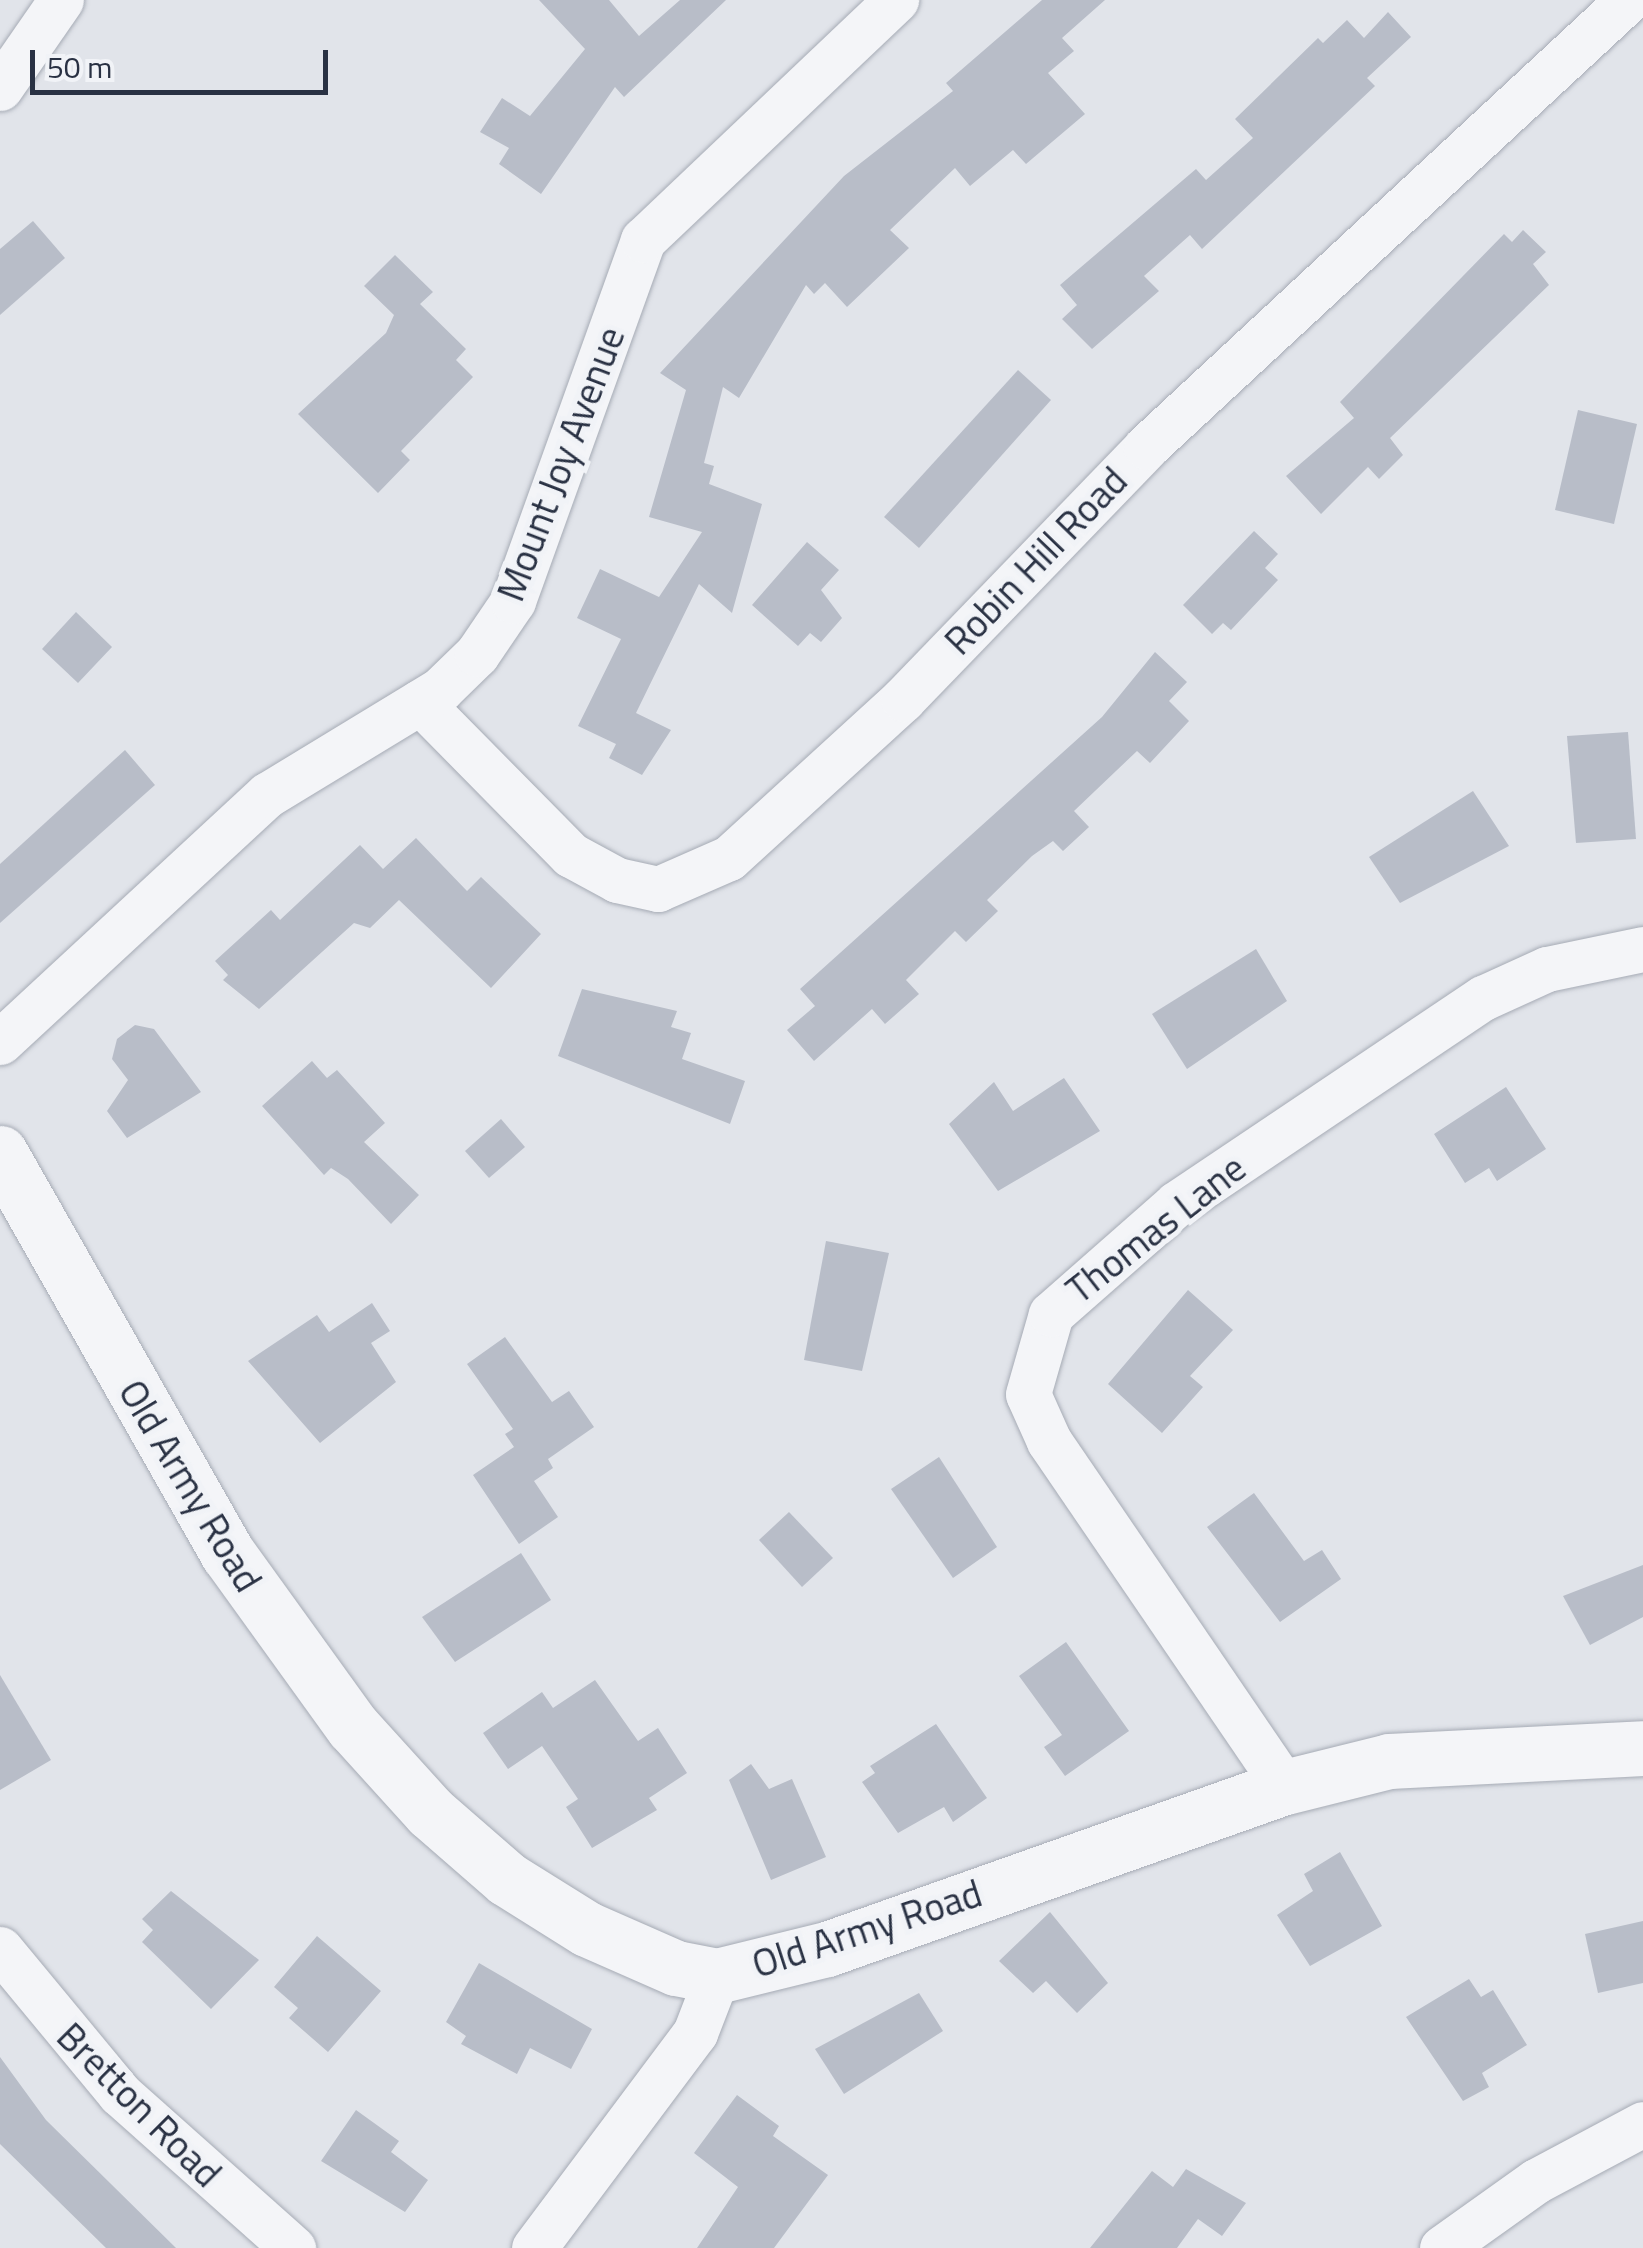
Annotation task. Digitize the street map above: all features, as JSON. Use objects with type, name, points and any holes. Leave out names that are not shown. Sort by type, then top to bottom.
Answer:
[{"type":"street","points":[[0,88],[61,0]]},
{"type":"street","name":"Mount Joy Avenue","points":[[0,1042],[267,795],[420,702],[477,654],[513,602],[643,240],[896,0]]},
{"type":"street","name":"Robin Hill Road","points":[[420,702],[570,856],[658,889],[692,879],[729,858],[903,699],[1146,447],[1628,0]]},
{"type":"street","name":"Thomas Lane","points":[[1284,1788],[1049,1441],[1028,1394],[1050,1314],[1176,1204],[1483,998],[1547,969],[1643,949]]},
{"type":"street","name":"Old Army Road","points":[[0,1153],[228,1554],[391,1772],[469,1849],[545,1905],[623,1948],[718,1976],[828,1950],[1284,1788],[1434,1755],[1643,1748]]},
{"type":"street","name":"Bretton Road","points":[[0,1949],[120,2094],[293,2248]]},
{"type":"street","points":[[534,2248],[695,2033],[718,1976]]},
{"type":"street","points":[[1442,2248],[1536,2181],[1643,2124]]},
{"type":"building","points":[[539,0],[609,0],[639,36],[680,0],[726,0],[624,97],[615,87],[541,194],[499,164],[509,148],[480,132],[502,98],[530,116],[585,49]]},
{"type":"building","points":[[1042,0],[1105,0],[1062,38],[1074,51],[1048,73],[1085,114],[1026,164],[1013,150],[970,186],[955,168],[890,230],[909,248],[847,307],[825,283],[814,294],[806,285],[739,398],[723,387],[704,463],[714,466],[709,484],[762,504],[732,613],[699,584],[636,713],[671,730],[642,775],[609,758],[616,744],[578,726],[621,639],[577,618],[600,569],[659,597],[702,532],[649,517],[686,390],[660,373],[844,176],[953,91],[946,83]]},
{"type":"building","points":[[1388,12],[1411,37],[1367,78],[1375,86],[1202,249],[1190,235],[1144,276],[1159,291],[1092,349],[1062,319],[1077,305],[1060,285],[1196,169],[1206,180],[1253,138],[1235,119],[1318,38],[1323,43],[1347,20],[1364,38]]},
{"type":"building","points":[[33,221],[65,258],[0,315],[0,249]]},
{"type":"building","points":[[1523,230],[1546,252],[1533,264],[1549,285],[1390,438],[1403,455],[1379,479],[1368,467],[1321,514],[1286,476],[1354,418],[1340,402],[1504,234],[1512,242]]},
{"type":"building","points":[[395,255],[433,292],[420,304],[466,349],[456,360],[473,377],[401,451],[410,460],[378,493],[298,414],[386,333],[394,315],[364,286]]},
{"type":"building","points":[[1018,370],[1051,400],[919,548],[884,517]]},
{"type":"building","points":[[1578,410],[1637,424],[1614,524],[1555,510]]},
{"type":"building","points":[[1254,531],[1278,554],[1265,568],[1278,580],[1231,630],[1223,623],[1212,634],[1183,605]]},
{"type":"building","points":[[807,542],[839,570],[821,590],[842,618],[821,642],[810,633],[798,646],[752,605]]},
{"type":"building","points":[[76,612],[112,647],[78,683],[42,649]]},
{"type":"building","points":[[1155,652],[1187,682],[1169,701],[1189,721],[1150,763],[1137,751],[1074,811],[1089,827],[1063,851],[1053,841],[1032,856],[987,900],[998,911],[966,942],[955,931],[906,980],[919,994],[885,1024],[872,1009],[814,1061],[787,1030],[815,1006],[800,989],[1102,717]]},
{"type":"building","points":[[1628,732],[1636,839],[1576,843],[1567,736]]},
{"type":"building","points":[[125,750],[155,785],[0,923],[0,864]]},
{"type":"building","points":[[1473,791],[1509,846],[1400,903],[1369,857]]},
{"type":"building","points":[[416,838],[467,891],[481,877],[541,934],[491,988],[399,900],[370,928],[354,923],[259,1009],[223,980],[228,975],[215,961],[271,910],[280,920],[360,845],[383,869]]},
{"type":"building","points":[[1256,949],[1287,1001],[1187,1069],[1152,1014]]},
{"type":"building","points":[[582,989],[677,1011],[671,1027],[691,1033],[682,1059],[745,1081],[730,1124],[558,1056]]},
{"type":"building","points":[[135,1025],[154,1029],[201,1092],[127,1138],[107,1111],[128,1080],[112,1059],[117,1039]]},
{"type":"building","points":[[312,1061],[327,1078],[337,1070],[385,1123],[364,1142],[419,1195],[391,1224],[348,1179],[331,1168],[324,1175],[262,1106]]},
{"type":"building","points":[[1064,1078],[1100,1131],[998,1191],[949,1124],[994,1082],[1013,1111]]},
{"type":"building","points":[[1506,1087],[1546,1149],[1497,1181],[1489,1168],[1465,1183],[1434,1134]]},
{"type":"building","points":[[501,1119],[525,1147],[489,1178],[465,1151]]},
{"type":"building","points":[[826,1241],[889,1253],[862,1371],[804,1360]]},
{"type":"building","points":[[1188,1290],[1233,1330],[1190,1376],[1203,1387],[1162,1433],[1108,1384]]},
{"type":"building","points":[[372,1303],[390,1331],[371,1343],[396,1382],[320,1443],[248,1361],[317,1315],[329,1332]]},
{"type":"building","points":[[505,1337],[552,1402],[569,1391],[594,1427],[548,1459],[553,1468],[534,1481],[558,1517],[519,1544],[473,1475],[514,1447],[505,1434],[513,1429],[467,1364]]},
{"type":"building","points":[[939,1457],[997,1547],[953,1578],[891,1489]]},
{"type":"building","points":[[1254,1493],[1304,1561],[1322,1550],[1341,1579],[1280,1622],[1207,1527]]},
{"type":"building","points":[[789,1512],[833,1558],[802,1587],[759,1540]]},
{"type":"building","points":[[521,1553],[551,1600],[455,1662],[422,1617]]},
{"type":"building","points":[[1643,1565],[1643,1617],[1590,1645],[1563,1596]]},
{"type":"building","points":[[1066,1642],[1129,1731],[1065,1776],[1044,1747],[1062,1735],[1019,1676]]},
{"type":"building","points":[[0,1675],[51,1760],[0,1790]]},
{"type":"building","points":[[595,1680],[638,1741],[658,1728],[687,1773],[649,1798],[657,1810],[592,1848],[566,1807],[578,1799],[542,1746],[508,1769],[483,1733],[542,1692],[553,1708]]},
{"type":"building","points":[[936,1724],[987,1798],[953,1822],[944,1807],[898,1833],[862,1782],[875,1773],[870,1766]]},
{"type":"building","points":[[751,1764],[769,1789],[792,1779],[826,1857],[771,1880],[729,1780]]},
{"type":"building","points":[[1340,1852],[1382,1926],[1310,1966],[1277,1915],[1313,1891],[1304,1874]]},
{"type":"building","points":[[171,1891],[259,1960],[211,2009],[142,1942],[153,1930],[142,1919]]},
{"type":"building","points":[[1050,1912],[1108,1983],[1077,2013],[1046,1981],[1033,1993],[999,1961]]},
{"type":"building","points":[[1643,1921],[1643,1983],[1598,1993],[1585,1934]]},
{"type":"building","points":[[317,1936],[381,1991],[328,2052],[289,2018],[298,2008],[274,1987]]},
{"type":"building","points":[[479,1963],[592,2029],[571,2069],[530,2048],[517,2074],[461,2044],[466,2036],[446,2022]]},
{"type":"building","points":[[1469,1979],[1481,1997],[1493,1990],[1527,2045],[1482,2073],[1489,2087],[1463,2101],[1406,2017]]},
{"type":"building","points":[[919,1993],[943,2031],[844,2094],[815,2049]]},
{"type":"building","points":[[0,2057],[46,2120],[176,2248],[106,2248],[0,2144]]},
{"type":"building","points":[[737,2095],[779,2126],[773,2136],[828,2175],[774,2248],[697,2248],[738,2187],[694,2153]]},
{"type":"building","points":[[356,2110],[399,2141],[391,2152],[428,2180],[405,2212],[321,2161]]},
{"type":"building","points":[[1186,2169],[1246,2203],[1222,2236],[1198,2219],[1177,2248],[1090,2248],[1152,2171],[1173,2187]]}]
